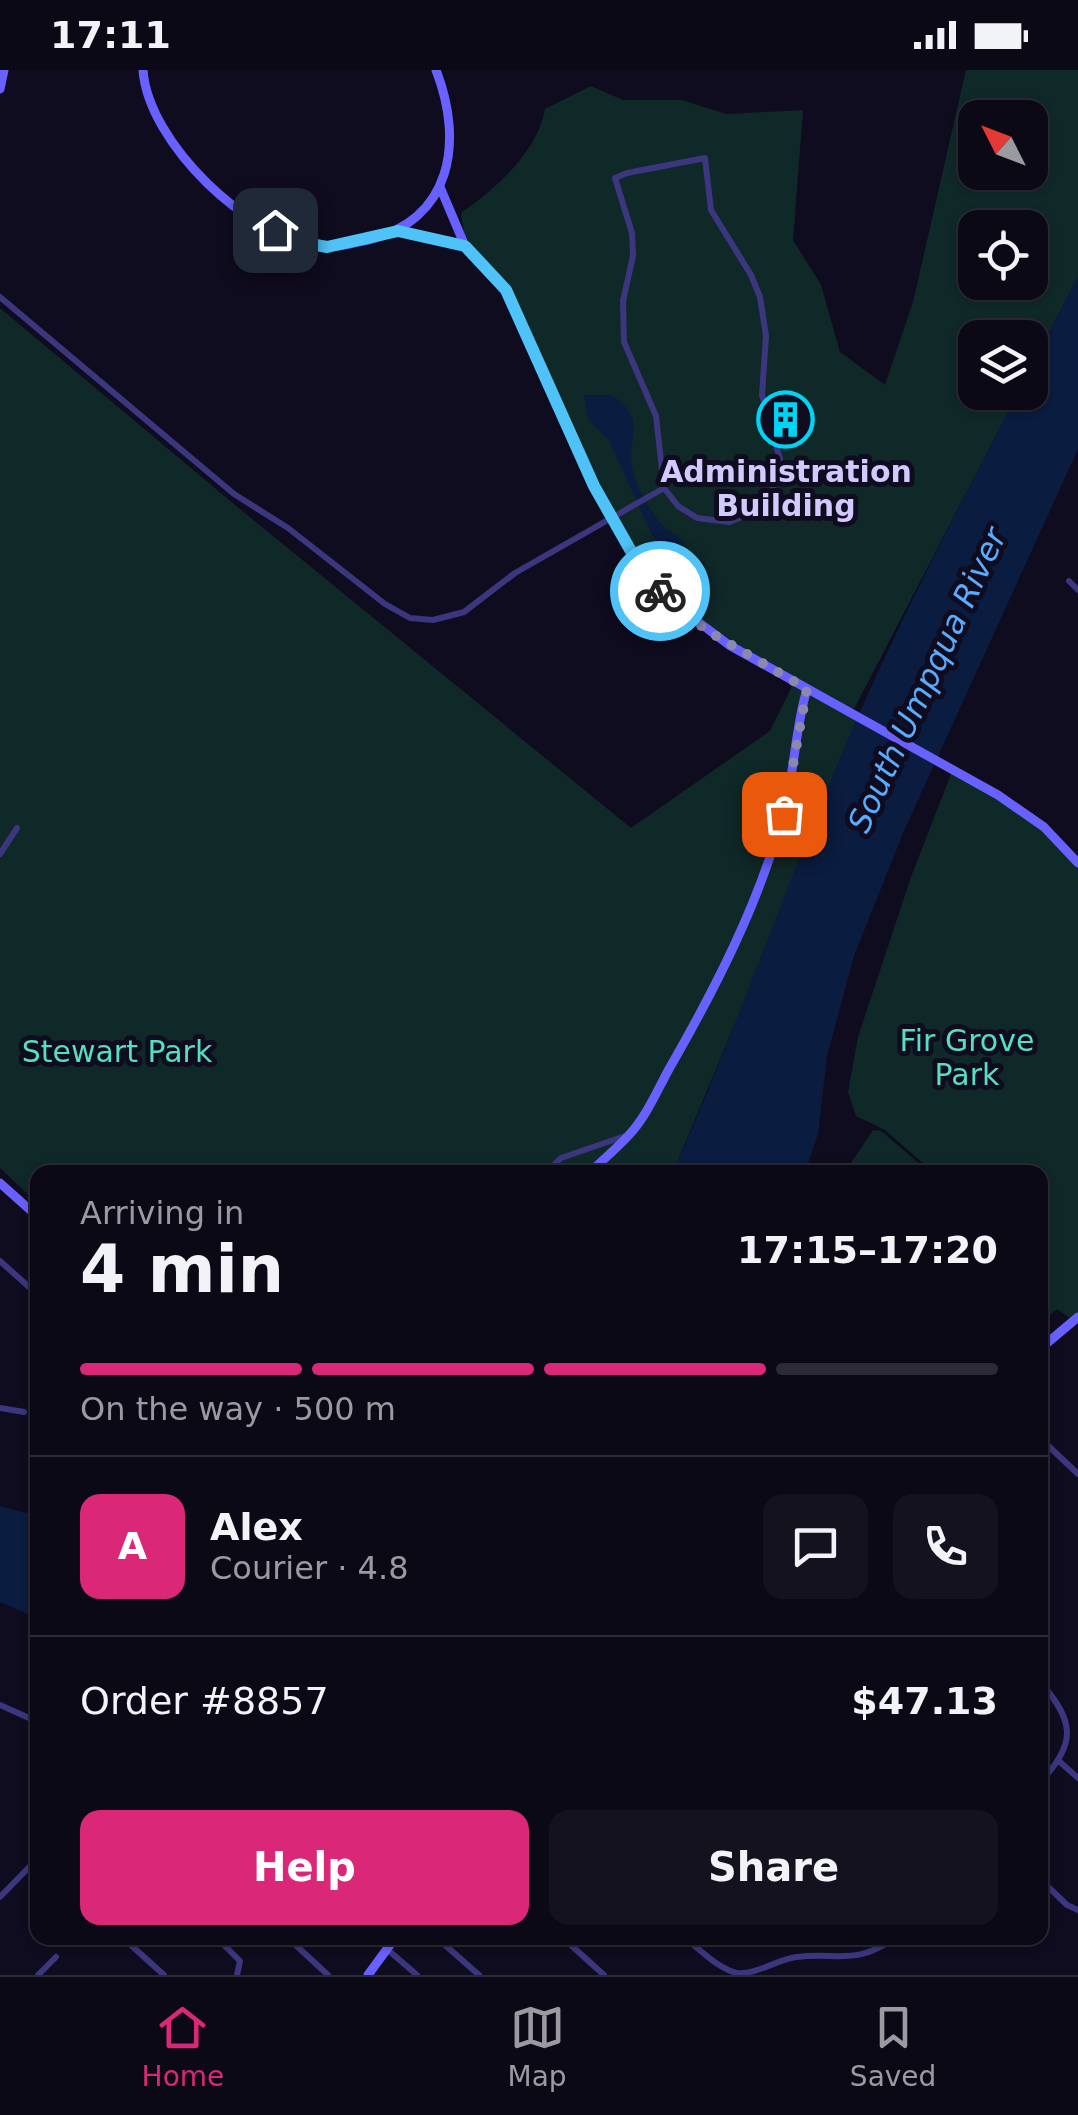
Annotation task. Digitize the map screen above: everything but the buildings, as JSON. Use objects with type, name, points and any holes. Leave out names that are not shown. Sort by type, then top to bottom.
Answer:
[{"type":"street","points":[[0,90],[4,70]]},
{"type":"street","points":[[143,70],[144,86],[158,118],[188,162],[225,200],[293,239],[327,247],[398,231],[422,214],[440,186],[446,172],[449,126],[436,70]]},
{"type":"street","points":[[705,158],[710,210],[751,275],[764,311],[762,395],[779,452],[779,471],[765,502],[752,513],[729,522],[707,521],[688,513],[664,488],[656,416],[624,342],[623,301],[633,256],[632,234],[614,178],[705,158]]},
{"type":"street","points":[[440,186],[465,246],[496,277],[516,307],[546,384],[611,518],[653,584],[679,610],[729,645],[953,769],[1044,827],[1078,863]]},
{"type":"street","points":[[398,231],[465,246]]},
{"type":"street","points":[[0,298],[234,494],[288,528],[385,604],[410,618],[434,620],[464,612],[515,574],[664,488]]},
{"type":"street","points":[[1068,582],[1078,590]]},
{"type":"street","points":[[597,1165],[630,1134],[684,1043],[760,884],[784,814],[807,689]]},
{"type":"street","points":[[0,854],[18,828]]},
{"type":"street","points":[[554,1165],[561,1158],[630,1134]]},
{"type":"street","points":[[0,1183],[30,1210]]},
{"type":"street","points":[[0,1261],[30,1288]]},
{"type":"street","points":[[1048,1342],[1078,1317]]},
{"type":"street","points":[[0,1408],[24,1412]]},
{"type":"street","points":[[1048,1446],[1078,1474]]},
{"type":"street","points":[[1048,1691],[1058,1702],[1068,1728],[1060,1762],[1048,1774]]},
{"type":"street","points":[[0,1706],[30,1719]]},
{"type":"street","points":[[1060,1762],[1078,1778]]},
{"type":"street","points":[[0,1896],[30,1866]]},
{"type":"street","points":[[1048,1886],[1078,1910]]},
{"type":"street","points":[[130,1945],[164,1975]]},
{"type":"street","points":[[224,1945],[240,1960],[237,1975]]},
{"type":"street","points":[[296,1945],[328,1975]]},
{"type":"street","points":[[368,1975],[391,1945]]},
{"type":"street","points":[[446,1945],[479,1975]]},
{"type":"street","points":[[571,1945],[604,1975]]},
{"type":"street","points":[[694,1945],[724,1968],[746,1973],[798,1956],[844,1958],[884,1945]]},
{"type":"street","points":[[388,1950],[417,1975]]},
{"type":"street","points":[[38,1975],[56,1957]]},
{"type":"green space","name":"Stewart Park","points":[[966,70],[1078,70],[1078,277],[1048,335],[1048,320],[958,320],[958,410],[1009,410],[852,713],[894,737],[734,1026],[676,1165],[30,1165],[30,1196],[0,1168],[0,308],[631,828],[770,731],[794,682],[729,645],[653,584],[623,538],[496,277],[464,234],[461,213],[514,168],[534,140],[545,109],[591,86],[623,100],[682,100],[726,114],[803,110],[793,240],[821,285],[840,352],[885,385],[913,302],[958,105],[958,190],[1048,190],[1048,100],[959,100]]},
{"type":"green space","name":"Fir Grove Park","points":[[953,769],[1044,827],[1078,861],[1078,1317],[1074,1321],[1057,1309],[1048,1317],[1048,1165],[925,1165],[885,1130],[856,1116],[848,1092],[858,1037],[911,877]]},
{"type":"green space","points":[[873,1130],[881,1131],[921,1165],[850,1165]]},
{"type":"water","name":"South Umpqua River","points":[[1078,277],[1078,449],[904,831],[854,956],[827,1056],[818,1134],[807,1165],[676,1165],[825,795],[929,566],[1009,410],[1048,410],[1048,334]]},
{"type":"water","points":[[584,395],[612,395],[630,412],[634,428],[632,466],[639,488],[661,523],[685,543],[676,563],[666,556],[652,535],[609,440],[588,419]]},
{"type":"water","points":[[0,1506],[30,1514],[30,1613],[0,1602]]},
{"type":"way so far","points":[[660,591],[706,630],[807,689],[784,814]]},
{"type":"place","name":"Administration Building","points":[[786,420]]},
{"type":"route","points":[[275,230],[327,247],[398,231],[465,246],[496,277],[516,307],[532,353],[594,486],[636,560],[660,591]]}]
